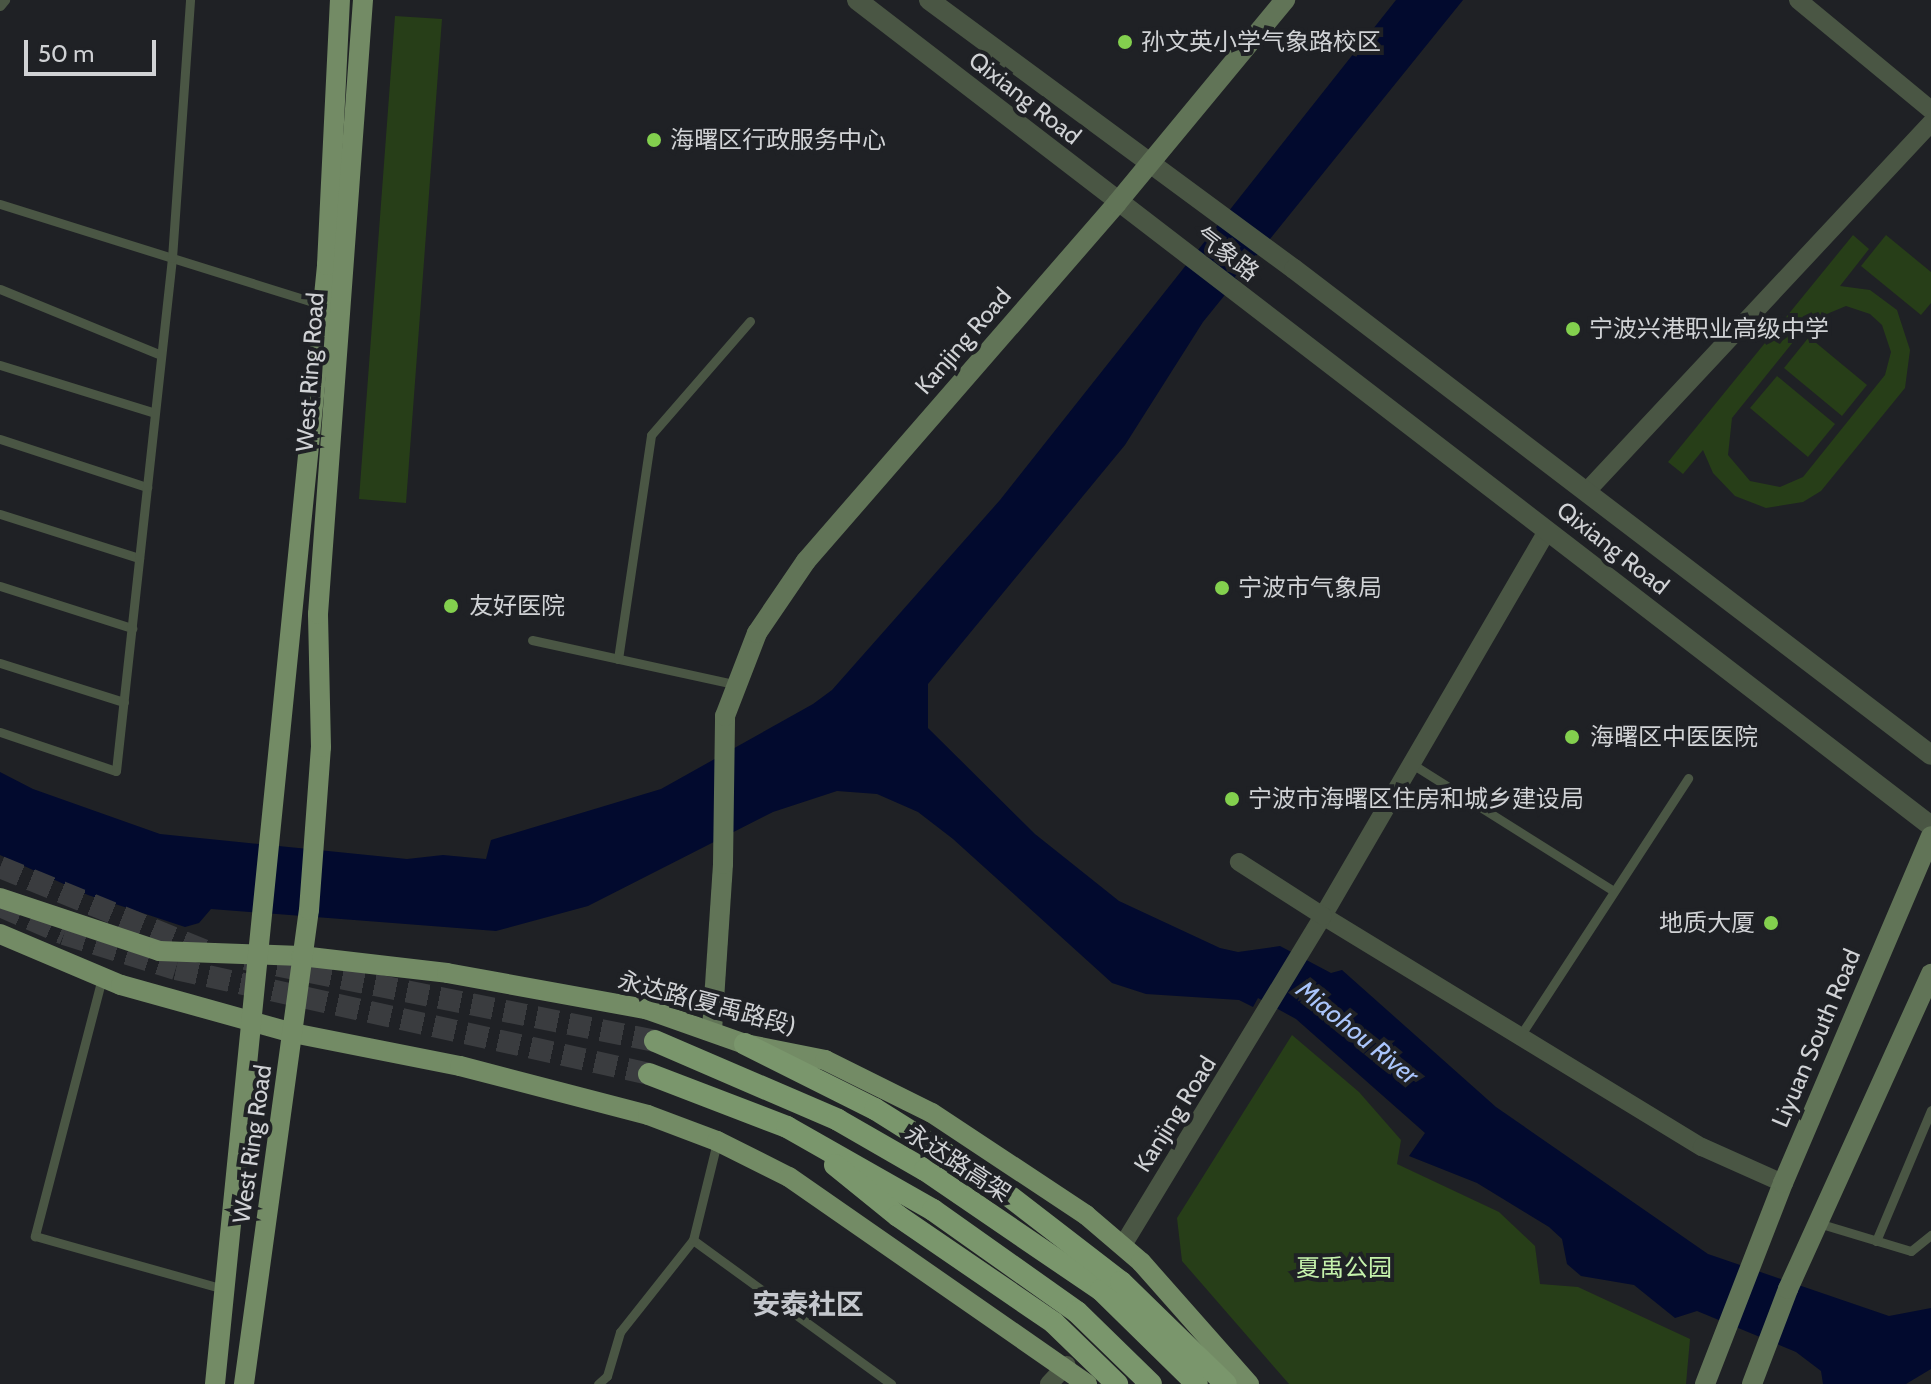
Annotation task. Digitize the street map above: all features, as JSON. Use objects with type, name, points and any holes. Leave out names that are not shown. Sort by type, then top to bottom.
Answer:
[{"type":"highway","name":"永达路高架","points":[[655,1041],[838,1120],[925,1170],[1101,1290],[1197,1384]]},
{"type":"highway","points":[[745,1044],[875,1109],[991,1182],[1121,1282],[1226,1384]]},
{"type":"highway","points":[[649,1074],[787,1127],[1007,1258],[1077,1312],[1151,1384]]},
{"type":"highway","points":[[787,1127],[898,1216],[1054,1323],[1117,1384]]},
{"type":"main road","name":"West Ring Road","points":[[215,1384],[251,1022],[258,913],[323,305],[340,0]]},
{"type":"main road","name":"West Ring Road","points":[[244,1384],[309,910],[321,747],[318,614],[363,0]]},
{"type":"main road","name":"Kanjing Road","points":[[712,1030],[723,864],[724,739],[734,684],[757,633],[806,561],[1117,203],[1285,0]]},
{"type":"main road","name":"Liyuan South Road","points":[[1705,1384],[1783,1183],[1931,836]]},
{"type":"main road","name":"永达路(夏禹路段)","points":[[0,898],[159,951],[301,956],[447,973],[646,1009],[745,1044],[825,1060],[879,1083],[1009,1160],[1123,1245],[1249,1384]]},
{"type":"main road","points":[[0,934],[102,978],[251,1022],[460,1066],[648,1115],[717,1141],[789,1177],[1067,1365],[1087,1384]]},
{"type":"main road","points":[[1752,1384],[1788,1289],[1931,974]]},
{"type":"street","name":"Qixiang Road","points":[[857,0],[1161,237]]},
{"type":"street","name":"Qixiang Road","points":[[929,0],[1194,194]]},
{"type":"street","points":[[1798,0],[1931,110]]},
{"type":"street","points":[[1586,492],[1931,123]]},
{"type":"street","name":"气象路","points":[[1194,194],[1294,269]]},
{"type":"street","name":"气象路","points":[[1161,237],[1262,312]]},
{"type":"street","name":"Qixiang Road","points":[[1294,269],[1931,755]]},
{"type":"street","name":"Qixiang Road","points":[[1262,312],[1931,826]]},
{"type":"street","name":"Kanjing Road","points":[[1123,1245],[1269,1010],[1547,531]]},
{"type":"street","points":[[1239,862],[1702,1147],[1783,1183]]},
{"type":"street","points":[[1049,1384],[1067,1365]]},
{"type":"lane","points":[[0,6],[5,0]]},
{"type":"lane","points":[[0,732],[116,771],[172,258],[190,0]]},
{"type":"lane","points":[[0,204],[323,305]]},
{"type":"lane","points":[[0,289],[161,355]]},
{"type":"lane","points":[[618,659],[651,435],[750,321]]},
{"type":"lane","points":[[0,365],[155,413]]},
{"type":"lane","points":[[0,439],[147,487]]},
{"type":"lane","points":[[0,514],[139,558]]},
{"type":"lane","points":[[0,586],[132,628]]},
{"type":"lane","points":[[532,640],[734,684]]},
{"type":"lane","points":[[0,663],[124,702]]},
{"type":"lane","points":[[1412,764],[1612,890]]},
{"type":"lane","points":[[1520,1036],[1612,890],[1688,778]]},
{"type":"lane","points":[[102,978],[35,1236],[224,1289]]},
{"type":"lane","points":[[1876,1241],[1931,1110]]},
{"type":"lane","points":[[598,1384],[607,1376],[620,1332],[693,1240],[717,1141]]},
{"type":"lane","points":[[1818,1223],[1911,1251],[1931,1235]]},
{"type":"lane","points":[[693,1240],[891,1384]]},
{"type":"green space","points":[[395,16],[442,19],[406,503],[359,499]]},
{"type":"green space","points":[[1853,235],[1869,249],[1840,286],[1870,290],[1897,310],[1910,350],[1905,388],[1821,491],[1803,502],[1766,508],[1735,496],[1713,473],[1703,450],[1683,474],[1668,462]],"holes":[[[1846,306],[1870,314],[1882,325],[1891,352],[1885,375],[1803,477],[1780,487],[1750,481],[1728,455],[1732,418],[1810,321]]]},
{"type":"green space","points":[[1886,235],[1931,272],[1931,303],[1921,315],[1861,266]]},
{"type":"green space","points":[[1809,337],[1867,385],[1842,416],[1784,368]]},
{"type":"green space","points":[[1777,376],[1835,424],[1808,457],[1750,408]]},
{"type":"green space","name":"夏禹公园","points":[[1292,1035],[1359,1092],[1401,1140],[1397,1164],[1499,1212],[1535,1246],[1540,1284],[1578,1287],[1690,1339],[1686,1384],[1289,1384],[1182,1261],[1177,1218]]},
{"type":"water","name":"Miaohou River","points":[[1396,0],[1463,0],[1203,322],[1125,445],[928,684],[928,728],[1035,834],[1119,901],[1220,948],[1238,952],[1280,946],[1331,973],[1342,970],[1496,1107],[1708,1254],[1889,1316],[1931,1308],[1931,1369],[1906,1384],[1823,1384],[1821,1371],[1796,1352],[1697,1311],[1675,1318],[1634,1285],[1581,1276],[1567,1264],[1562,1239],[1549,1227],[1477,1183],[1409,1156],[1425,1133],[1296,1019],[1258,998],[1253,1007],[1239,1000],[1146,994],[1112,983],[953,839],[918,812],[877,794],[837,791],[773,812],[588,906],[496,931],[211,909],[199,923],[185,927],[88,895],[0,855],[0,772],[33,789],[160,834],[407,859],[443,855],[486,859],[491,840],[661,789],[813,704],[832,690],[1000,500]]},
{"type":"tunnel","points":[[0,867],[211,953]]},
{"type":"tunnel","points":[[0,906],[64,934],[176,969],[649,1074]]},
{"type":"tunnel","points":[[245,959],[655,1041]]},
{"type":"place","name":"孙文英小学气象路校区","points":[[1125,42]]},
{"type":"place","name":"海曙区行政服务中心","points":[[654,140]]},
{"type":"place","name":"宁波兴港职业高级中学","points":[[1573,329]]},
{"type":"place","name":"宁波市气象局","points":[[1222,588]]},
{"type":"place","name":"友好医院","points":[[451,606]]},
{"type":"place","name":"海曙区中医医院","points":[[1572,737]]},
{"type":"place","name":"宁波市海曙区住房和城乡建设局","points":[[1232,799]]},
{"type":"place","name":"地质大厦","points":[[1771,923]]},
{"type":"district","name":"安泰社区","points":[[808,1304]]}]
